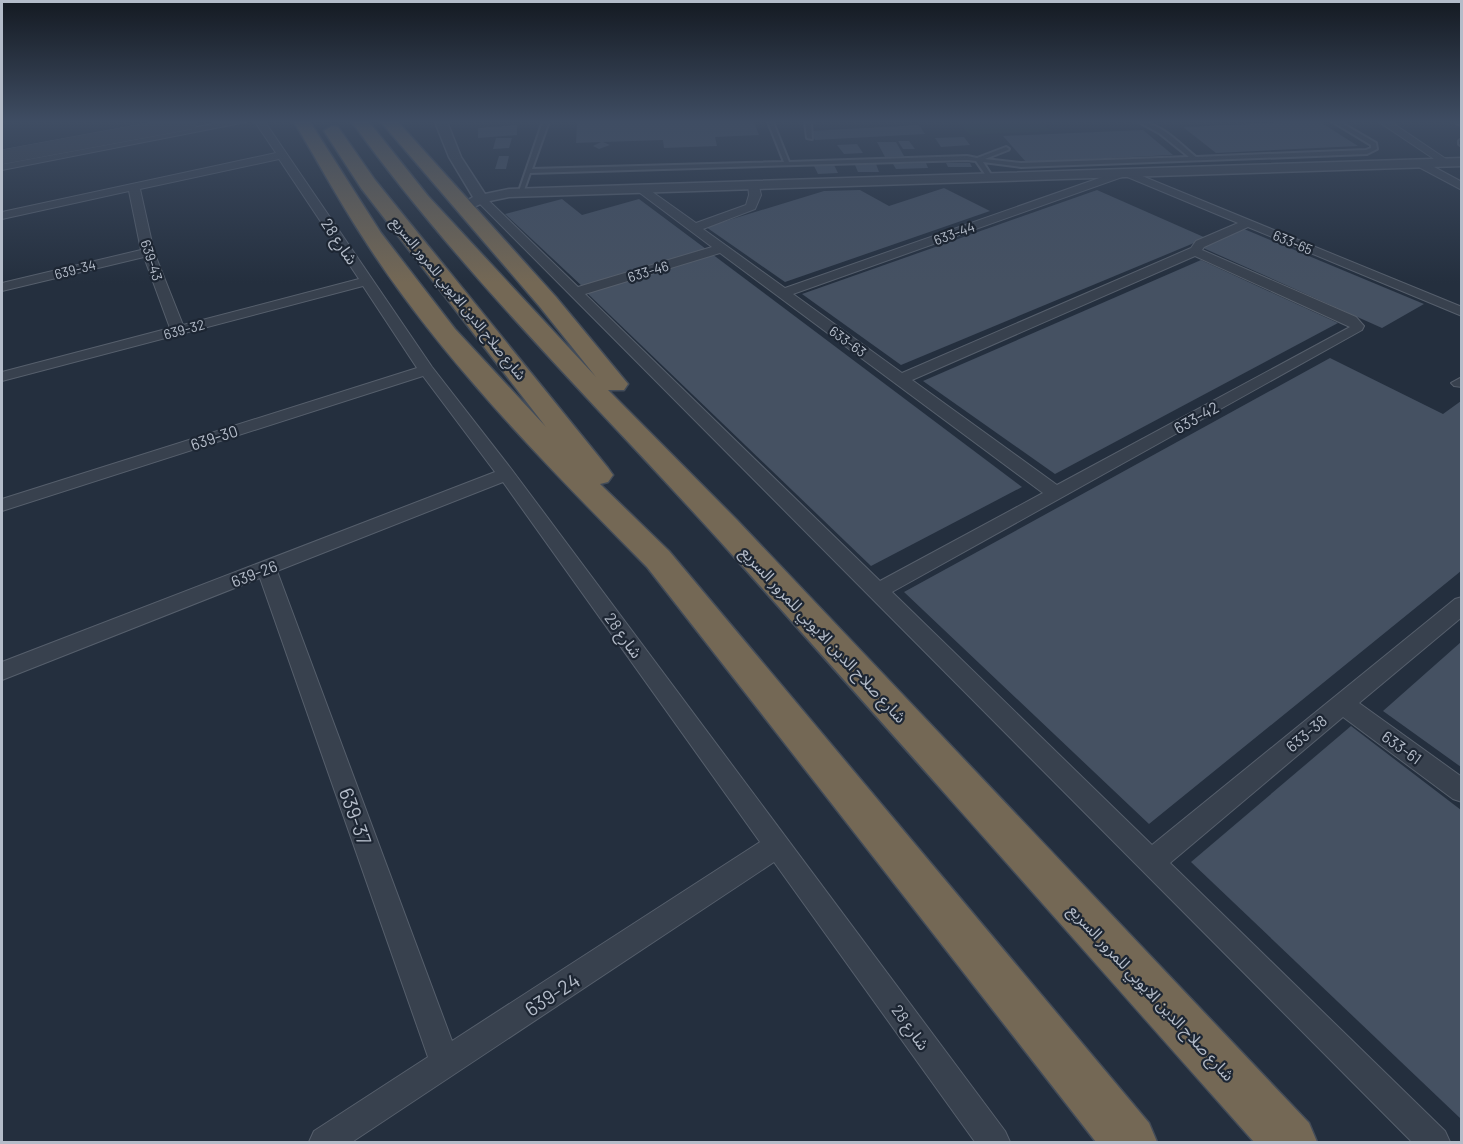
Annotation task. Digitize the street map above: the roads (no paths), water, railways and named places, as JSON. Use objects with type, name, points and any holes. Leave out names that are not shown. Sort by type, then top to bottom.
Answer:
[{"type":"highway","points":[[316,175],[324,187],[372,236]]},
{"type":"highway","name":"شارع صلاح الدين الايوبي للمرور السريع","points":[[335,175],[372,236],[446,334],[572,474],[658,559]]},
{"type":"highway","name":"شارع صلاح الدين الايوبي للمرور السريع","points":[[362,175],[543,402],[658,559],[1130,1143]]},
{"type":"highway","name":"شارع صلاح الدين الايوبي للمرور السريع","points":[[402,175],[421,200],[615,414],[726,528],[1290,1143]]},
{"type":"highway","points":[[440,175],[472,203],[726,528]]},
{"type":"street","points":[[2,215],[188,175]]},
{"type":"street","name":"شارع 28","points":[[296,175],[426,370],[506,474],[994,1143]]},
{"type":"street","points":[[462,175],[472,203],[574,293],[1434,1143]]},
{"type":"street","points":[[472,203],[520,193],[1010,175]]},
{"type":"street","name":"633-44","points":[[783,293],[1115,175]]},
{"type":"street","name":"633-65","points":[[1133,175],[1461,312]]},
{"type":"street","points":[[1441,175],[1461,187]]},
{"type":"street","points":[[694,228],[751,207],[755,195],[754,184]]},
{"type":"street","name":"639-43","points":[[134,187],[148,252],[178,331]]},
{"type":"street","name":"633-63","points":[[640,188],[1056,493]]},
{"type":"street","points":[[900,379],[1195,251],[1200,244],[1248,223]]},
{"type":"street","name":"633-46","points":[[574,293],[722,248]]},
{"type":"street","name":"633-42","points":[[876,592],[1355,330],[1357,326],[1351,320],[1195,251]]},
{"type":"street","name":"639-34","points":[[2,287],[148,252]]},
{"type":"street","name":"639-32","points":[[2,377],[367,281]]},
{"type":"street","name":"639-30","points":[[2,505],[426,370]]},
{"type":"street","name":"639-26","points":[[2,671],[506,474]]},
{"type":"street","name":"639-37","points":[[266,568],[445,1064]]},
{"type":"street","name":"633-38","points":[[1151,862],[1461,604]]},
{"type":"street","name":"633-61","points":[[1342,703],[1461,791]]},
{"type":"street","name":"639-24","points":[[325,1143],[778,845]]},
{"type":"lane","points":[[520,193],[526,175]]}]
